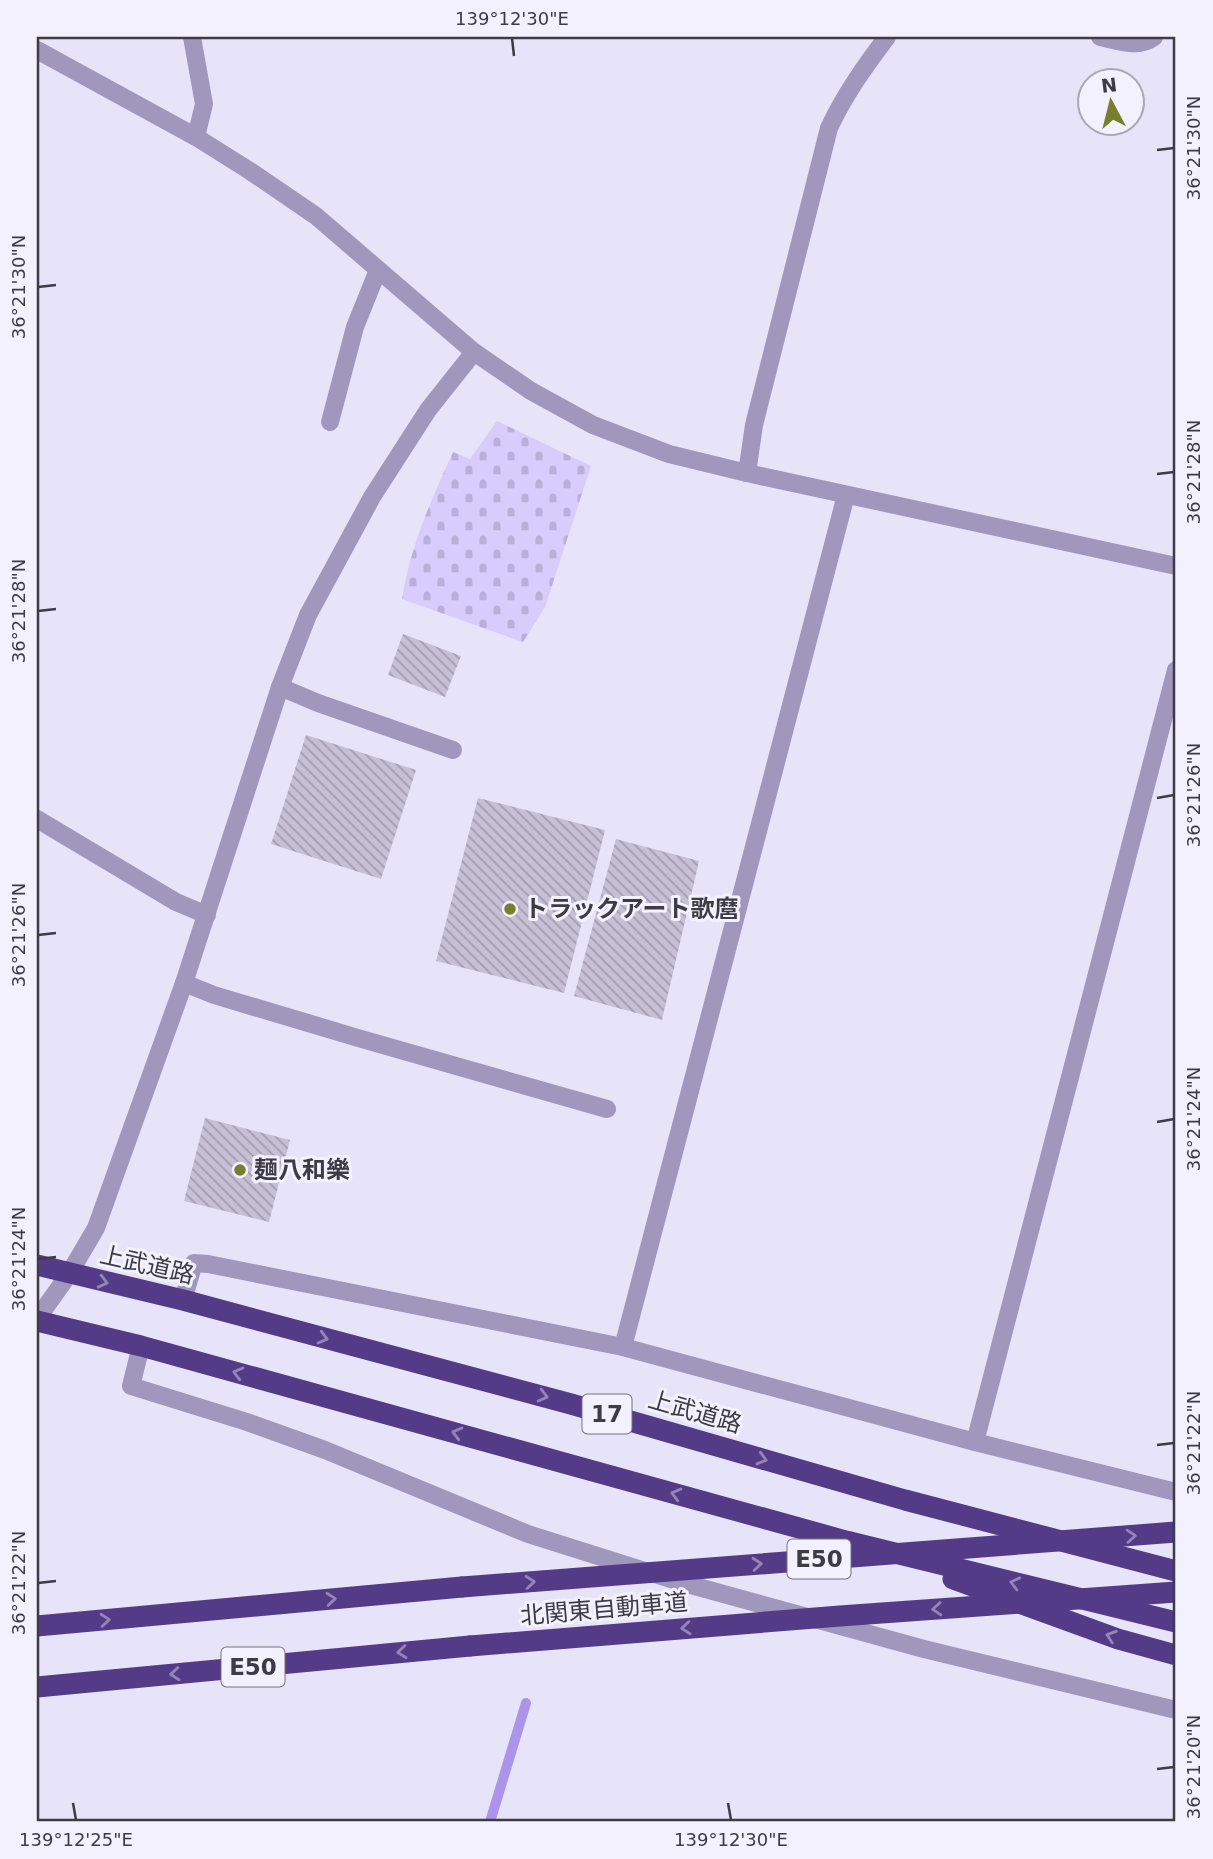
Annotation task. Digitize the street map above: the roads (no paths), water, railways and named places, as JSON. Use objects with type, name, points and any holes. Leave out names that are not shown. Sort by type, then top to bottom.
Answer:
[{"type":"highway","name":"上武道路","points":[[37,1265],[183,1300],[571,1404],[905,1500],[1176,1571]]},
{"type":"highway","name":"17","points":[[37,1320],[141,1346],[846,1541],[1176,1622]]},
{"type":"highway","name":"北関東自動車道","points":[[37,1626],[462,1587],[1176,1532]]},
{"type":"highway","points":[[846,1541],[1118,1639],[1176,1655]]},
{"type":"highway","points":[[1116,1554],[1176,1560]]},
{"type":"highway","name":"北関東自動車道","points":[[37,1687],[470,1646],[1176,1592]]},
{"type":"street","points":[[192,37],[204,104],[196,137]]},
{"type":"street","points":[[747,473],[754,425],[829,128],[856,78],[887,37]]},
{"type":"street","points":[[1100,37],[1133,44],[1146,42],[1154,37]]},
{"type":"street","points":[[37,50],[196,137],[316,216],[474,352],[531,391],[593,425],[669,454],[747,473],[1176,566]]},
{"type":"street","points":[[330,422],[355,327],[378,270]]},
{"type":"street","points":[[37,1320],[69,1274],[96,1228],[184,983],[281,687],[309,615],[372,497],[428,410],[474,352]]},
{"type":"street","points":[[623,1347],[846,495]]},
{"type":"street","points":[[975,1442],[1176,670]]},
{"type":"street","points":[[281,687],[318,703],[453,750]]},
{"type":"street","points":[[37,819],[176,902],[207,915]]},
{"type":"street","points":[[184,983],[214,995],[358,1038],[607,1109]]},
{"type":"street","points":[[183,1300],[194,1263],[208,1264],[623,1347],[975,1442],[1176,1492]]},
{"type":"street","points":[[141,1346],[131,1385],[325,1450],[528,1534],[680,1582],[923,1649],[1176,1710]]},
{"type":"waterway","points":[[490,1822],[526,1703]]},
{"type":"place","name":"トラックアート歌麿","points":[[510,909]]},
{"type":"place","name":"麺八和樂","points":[[240,1170]]}]
